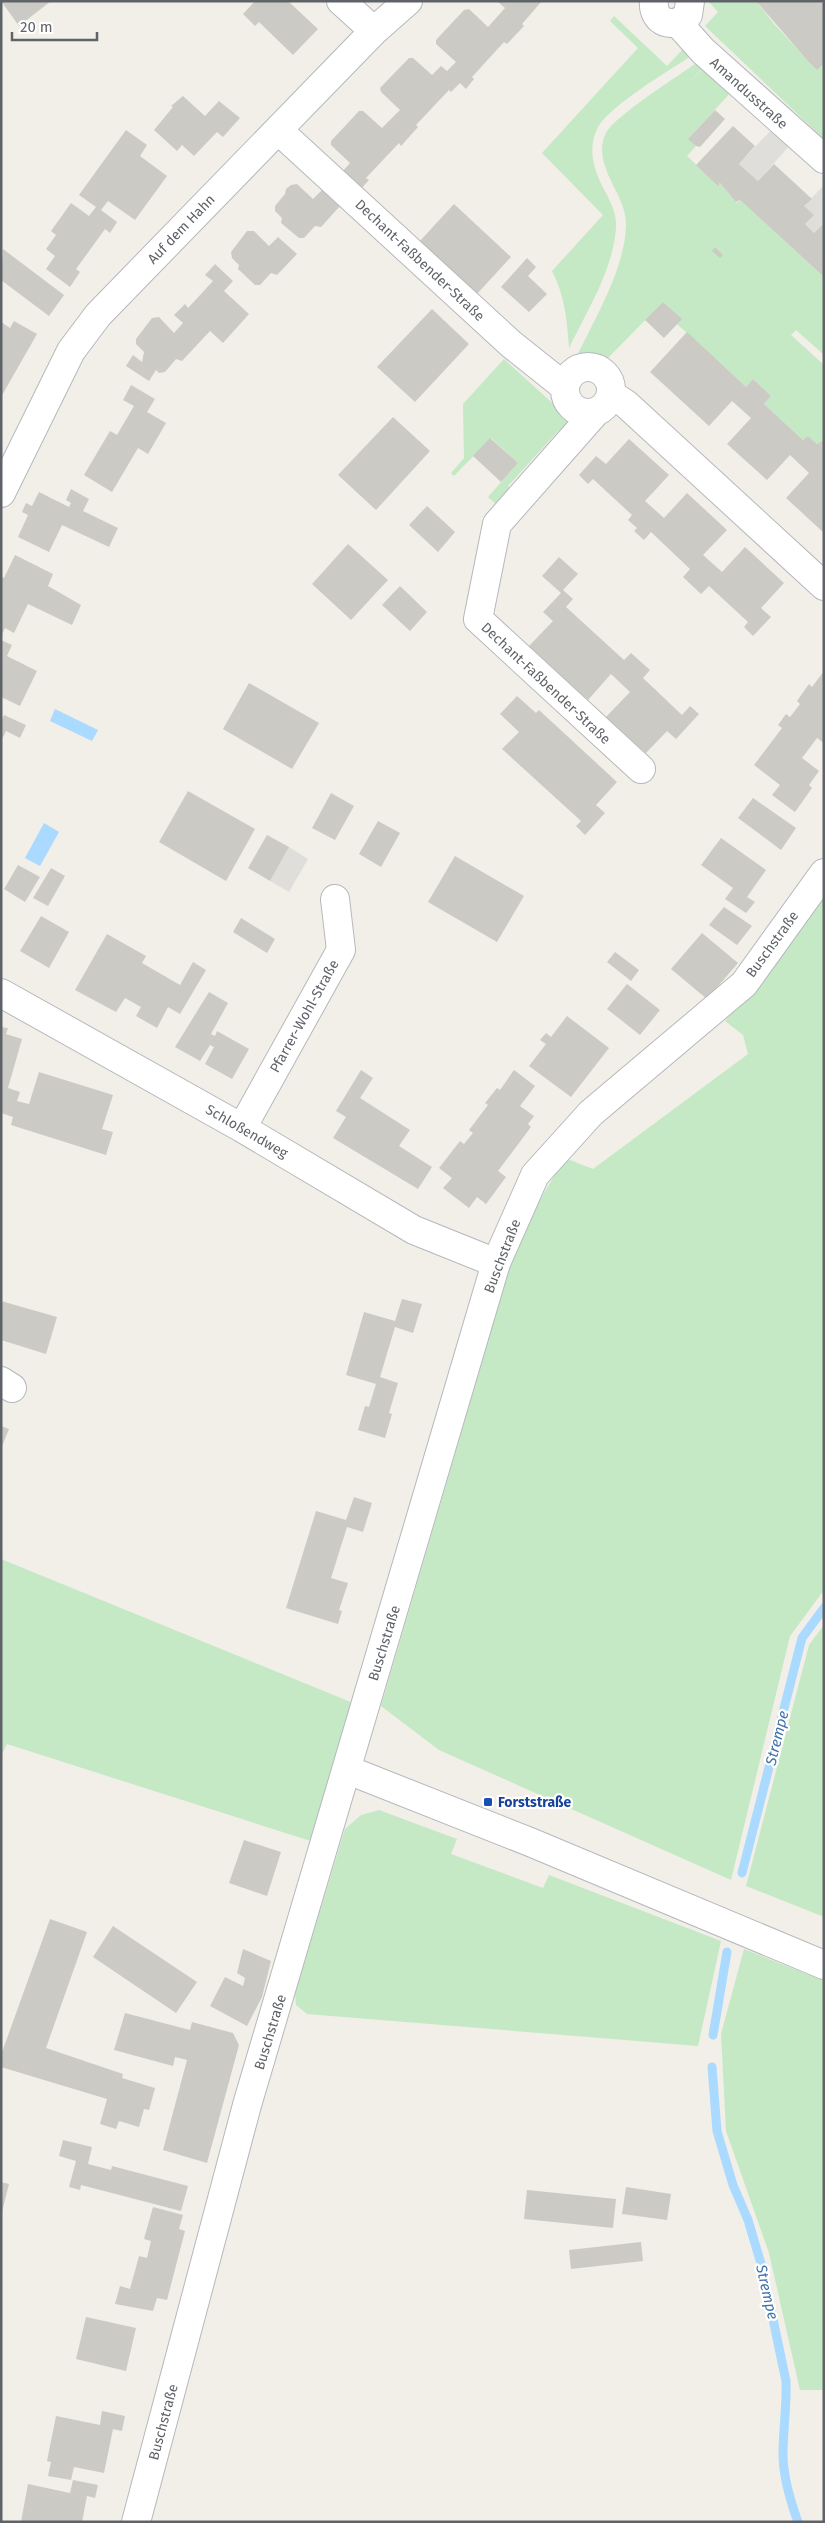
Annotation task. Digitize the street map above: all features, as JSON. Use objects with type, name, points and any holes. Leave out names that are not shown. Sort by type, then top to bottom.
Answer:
[{"type":"street","points":[[342,1],[374,31]]},
{"type":"street","name":"Auf dem Hahn","points":[[1,493],[72,351],[98,316],[374,31],[408,1]]},
{"type":"street","points":[[654,1],[654,10],[660,20],[666,23],[684,12]]},
{"type":"street","name":"Amandusstraße","points":[[684,12],[703,51],[824,159]]},
{"type":"street","name":"Dechant-Faßbender-Straße","points":[[278,130],[511,344],[565,387],[565,396],[576,411],[603,404],[626,404],[824,586]]},
{"type":"street","points":[[565,387],[572,373],[581,368],[591,367],[600,370],[608,376],[612,386],[603,404]]},
{"type":"street","name":"Dechant-Faßbender-Straße","points":[[603,404],[497,524],[478,619],[641,769]]},
{"type":"street","name":"Buschstraße","points":[[136,2522],[247,2105],[348,1770],[496,1263],[535,1175],[591,1113],[744,984],[824,873]]},
{"type":"street","name":"Pfarrer-Wohl-Straße","points":[[242,1128],[341,950],[336,899]]},
{"type":"street","name":"Schloßendweg","points":[[1,993],[242,1128],[414,1230],[496,1263]]},
{"type":"street","points":[[348,1770],[530,1842],[824,1965]]},
{"type":"shaded area","points":[[773,128],[791,144],[758,181],[739,164]]},
{"type":"shaded area","points":[[824,185],[824,223],[814,233],[805,224],[813,215],[804,206]]},
{"type":"shaded area","points":[[289,847],[308,859],[289,892],[270,881]]},
{"type":"green space","points":[[708,1],[756,1],[774,24],[817,70],[824,64],[824,139],[705,26],[718,12]]},
{"type":"green space","points":[[614,16],[667,66],[684,48],[691,56],[615,108],[598,127],[594,137],[592,152],[597,175],[612,205],[616,220],[614,244],[605,275],[569,348],[563,299],[552,271],[603,215],[542,153],[638,48],[610,21]]},
{"type":"green space","points":[[699,61],[705,65],[684,89],[705,66],[732,91],[689,138],[696,146],[687,156],[718,185],[720,183],[737,203],[740,200],[824,277],[824,355],[796,330],[791,335],[824,365],[824,440],[817,444],[808,436],[803,440],[764,404],[771,396],[753,379],[746,387],[677,324],[681,319],[663,302],[608,358],[575,360],[607,295],[624,243],[626,218],[604,162],[602,149],[604,137],[612,125],[622,116]]},
{"type":"green space","points":[[504,359],[571,420],[567,436],[559,430],[508,486],[515,493],[498,506],[488,497],[518,463],[491,438],[454,476],[451,473],[464,458],[463,404]]},
{"type":"green space","points":[[824,893],[824,1590],[790,1636],[731,1880],[439,1750],[381,1706],[520,1233],[565,1158],[593,1169],[748,1054],[743,1035],[725,1021],[765,973]]},
{"type":"green space","points":[[1,1559],[358,1705],[317,1843],[7,1744],[1,1756]]},
{"type":"green space","points":[[824,1625],[824,1917],[746,1886],[809,1645]]},
{"type":"green space","points":[[379,1810],[457,1839],[451,1854],[543,1888],[549,1875],[721,1941],[698,2046],[307,2014],[296,2005],[295,1993],[345,1829],[361,1815]]},
{"type":"green space","points":[[744,1949],[824,1981],[824,2390],[800,2390],[769,2253],[726,2131],[721,2034]]},
{"type":"water","points":[[55,709],[98,730],[92,741],[50,721]]},
{"type":"water","points":[[44,823],[59,832],[40,866],[25,858]]},
{"type":"building","points":[[1,1],[51,1],[19,26]]},
{"type":"building","points":[[255,1],[288,1],[318,29],[293,55],[259,22],[255,26],[243,14]]},
{"type":"building","points":[[497,1],[542,1],[522,24],[524,26],[507,44],[504,42],[472,77],[474,79],[466,89],[460,83],[451,92],[449,90],[416,125],[418,127],[401,146],[399,143],[366,178],[369,180],[360,190],[341,173],[350,163],[331,145],[331,141],[359,111],[363,111],[382,128],[400,110],[381,92],[380,88],[409,58],[413,58],[432,75],[441,66],[447,71],[456,62],[436,44],[436,40],[464,10],[469,9],[488,27],[505,8]]},
{"type":"building","points":[[756,1],[820,1],[824,5],[824,64],[817,70]]},
{"type":"building","points":[[183,96],[205,116],[219,101],[240,118],[223,137],[217,132],[194,156],[182,145],[177,151],[154,130],[173,107],[171,106]]},
{"type":"building","points":[[715,110],[725,119],[700,147],[696,146],[688,139]]},
{"type":"building","points":[[733,126],[755,146],[739,164],[758,181],[774,164],[812,199],[804,206],[814,215],[805,224],[814,233],[824,223],[824,277],[740,200],[736,202],[720,183],[718,186],[696,165]]},
{"type":"building","points":[[126,130],[147,145],[140,156],[167,176],[135,220],[108,201],[101,210],[117,222],[110,233],[105,229],[76,269],[80,272],[70,287],[46,269],[55,256],[46,249],[56,235],[51,231],[71,203],[89,216],[96,207],[79,195]]},
{"type":"building","points":[[297,184],[313,199],[322,190],[340,206],[321,227],[315,226],[304,238],[299,238],[281,223],[282,218],[275,211],[275,206],[285,194],[286,189],[291,185]]},
{"type":"building","points":[[454,204],[511,257],[476,295],[419,242]]},
{"type":"building","points":[[247,231],[254,231],[269,246],[278,237],[297,254],[277,275],[271,273],[260,285],[255,285],[238,269],[239,265],[232,258],[231,252]]},
{"type":"building","points":[[715,247],[723,255],[720,258],[712,251]]},
{"type":"building","points":[[3,249],[64,295],[49,316],[1,280]]},
{"type":"building","points":[[527,258],[536,267],[528,276],[547,294],[529,312],[501,287]]},
{"type":"building","points":[[215,264],[233,281],[224,291],[249,314],[223,343],[210,331],[182,361],[176,359],[165,372],[159,373],[156,370],[149,381],[126,366],[133,355],[142,362],[144,352],[136,344],[136,339],[152,318],[159,317],[174,333],[183,323],[174,315],[185,304],[188,308],[213,281],[205,275]]},
{"type":"building","points":[[663,302],[682,319],[664,338],[645,320]]},
{"type":"building","points":[[432,309],[469,344],[415,402],[377,367]]},
{"type":"building","points":[[14,321],[37,334],[1,397],[1,322],[10,328]]},
{"type":"building","points":[[687,332],[746,387],[753,379],[771,396],[764,404],[803,440],[808,436],[817,444],[824,440],[824,533],[786,498],[809,473],[790,455],[767,480],[727,444],[751,418],[732,401],[709,426],[650,372]]},
{"type":"building","points":[[131,385],[155,399],[147,412],[166,423],[148,454],[138,448],[112,492],[84,475],[110,431],[117,435],[134,406],[123,400]]},
{"type":"building","points":[[393,417],[430,451],[376,510],[338,475]]},
{"type":"building","points":[[490,438],[518,463],[501,482],[473,456]]},
{"type":"building","points":[[629,439],[669,475],[645,501],[664,518],[687,493],[727,530],[703,555],[722,572],[745,547],[784,583],[761,608],[771,617],[753,636],[744,627],[748,622],[709,586],[701,594],[683,577],[690,569],[651,532],[644,540],[634,531],[637,528],[628,520],[632,515],[593,479],[588,484],[579,475],[596,456],[606,464]]},
{"type":"building","points":[[71,489],[89,499],[83,511],[118,528],[109,547],[62,525],[49,552],[18,537],[28,515],[22,512],[26,503],[32,506],[39,492],[69,507],[71,503],[66,500]]},
{"type":"building","points":[[427,506],[455,532],[438,552],[409,525]]},
{"type":"building","points":[[348,544],[388,580],[351,620],[312,584]]},
{"type":"building","points":[[15,555],[53,574],[48,586],[81,605],[72,625],[28,604],[14,633],[5,628],[1,636],[1,576],[4,578]]},
{"type":"building","points":[[559,557],[578,574],[563,590],[573,599],[566,607],[624,660],[631,653],[650,670],[643,678],[682,715],[690,706],[699,714],[676,739],[667,731],[646,753],[606,717],[630,692],[611,674],[588,700],[529,646],[553,621],[543,612],[561,593],[542,576]]},
{"type":"building","points":[[400,586],[427,612],[410,631],[382,605]]},
{"type":"building","points":[[1,640],[12,645],[7,656],[37,671],[20,706],[1,697]]},
{"type":"building","points":[[824,671],[824,743],[817,738],[802,758],[819,771],[809,785],[812,788],[795,812],[772,795],[780,785],[754,765],[782,728],[778,725],[786,714],[790,717],[800,704],[797,701],[809,684],[812,687]]},
{"type":"building","points":[[249,683],[319,723],[292,769],[223,729]]},
{"type":"building","points":[[517,696],[536,713],[539,710],[617,782],[596,805],[605,813],[585,835],[576,826],[581,821],[502,749],[519,732],[500,714]]},
{"type":"building","points":[[4,715],[26,725],[20,738],[6,731],[1,741],[1,721]]},
{"type":"building","points":[[188,791],[255,829],[226,881],[159,842]]},
{"type":"building","points":[[331,793],[354,806],[335,840],[312,828]]},
{"type":"building","points":[[753,798],[796,828],[781,850],[738,818]]},
{"type":"building","points":[[378,821],[400,833],[381,867],[359,854]]},
{"type":"building","points":[[267,835],[289,847],[270,881],[248,868]]},
{"type":"building","points":[[721,838],[766,870],[747,897],[755,902],[746,913],[725,899],[733,888],[701,865]]},
{"type":"building","points":[[455,856],[524,896],[497,942],[428,902]]},
{"type":"building","points":[[18,865],[40,877],[25,902],[4,889]]},
{"type":"building","points":[[51,868],[65,876],[48,906],[33,898]]},
{"type":"building","points":[[724,907],[752,926],[737,945],[709,925]]},
{"type":"building","points":[[41,916],[69,932],[49,968],[20,951]]},
{"type":"building","points":[[241,918],[275,939],[267,953],[233,932]]},
{"type":"building","points":[[702,933],[738,963],[707,999],[671,969]]},
{"type":"building","points":[[107,934],[146,956],[142,963],[180,985],[193,962],[206,970],[180,1014],[168,1007],[157,1028],[136,1016],[141,1007],[125,998],[116,1012],[75,990]]},
{"type":"building","points":[[615,952],[639,970],[631,981],[607,962]]},
{"type":"building","points":[[627,984],[660,1010],[640,1035],[607,1009]]},
{"type":"building","points":[[209,992],[228,1003],[211,1034],[215,1036],[217,1031],[249,1049],[232,1079],[205,1064],[214,1047],[210,1045],[200,1061],[175,1047]]},
{"type":"building","points":[[567,1016],[609,1048],[571,1097],[529,1066],[546,1044],[540,1040],[546,1033],[551,1037]]},
{"type":"building","points":[[1,1027],[8,1028],[6,1034],[22,1039],[8,1088],[20,1092],[17,1101],[29,1104],[39,1072],[113,1095],[102,1129],[113,1132],[106,1155],[11,1125],[13,1117],[1,1113]]},
{"type":"building","points":[[361,1070],[373,1078],[360,1098],[410,1130],[399,1146],[432,1167],[418,1189],[333,1138],[346,1117],[336,1111]]},
{"type":"building","points":[[514,1070],[535,1086],[520,1106],[534,1116],[528,1124],[531,1127],[498,1171],[506,1177],[486,1204],[477,1197],[469,1208],[443,1188],[452,1178],[439,1168],[460,1141],[464,1144],[473,1133],[469,1130],[488,1105],[485,1103],[497,1088],[500,1090]]},
{"type":"building","points":[[402,1299],[422,1304],[413,1333],[395,1327],[380,1377],[398,1383],[389,1413],[392,1414],[385,1438],[358,1430],[365,1406],[369,1407],[376,1384],[346,1375],[364,1312],[395,1321]]},
{"type":"building","points":[[1,1301],[57,1317],[46,1354],[1,1340]]},
{"type":"building","points":[[1,1426],[9,1429],[1,1449]]},
{"type":"building","points":[[354,1497],[372,1503],[363,1532],[347,1527],[331,1578],[348,1583],[339,1610],[342,1611],[338,1624],[286,1608],[316,1511],[346,1520]]},
{"type":"building","points":[[244,1840],[281,1852],[267,1896],[229,1883]]},
{"type":"building","points":[[50,1919],[87,1932],[46,2048],[123,2074],[122,2078],[155,2088],[149,2110],[144,2109],[139,2127],[119,2121],[116,2129],[100,2124],[107,2099],[1,2067],[1,2055]]},
{"type":"building","points":[[113,1926],[197,1982],[176,2013],[93,1957]]},
{"type":"building","points":[[243,1949],[271,1961],[262,1997],[247,2026],[210,2006],[225,1977],[243,1986],[245,1978],[237,1973]]},
{"type":"building","points":[[125,2013],[190,2030],[192,2022],[233,2033],[239,2045],[207,2163],[163,2150],[187,2060],[175,2057],[173,2066],[114,2050]]},
{"type":"building","points":[[63,2140],[92,2147],[88,2164],[111,2170],[112,2166],[188,2186],[181,2211],[81,2185],[80,2190],[69,2187],[76,2161],[59,2156]]},
{"type":"building","points":[[1,2182],[9,2184],[2,2212],[1,2212]]},
{"type":"building","points":[[626,2187],[671,2194],[667,2220],[622,2214]]},
{"type":"building","points":[[527,2190],[616,2199],[613,2228],[524,2219]]},
{"type":"building","points":[[153,2207],[183,2215],[179,2229],[185,2231],[167,2300],[157,2298],[153,2311],[115,2304],[120,2286],[130,2289],[139,2256],[147,2258],[151,2241],[144,2239]]},
{"type":"building","points":[[641,2242],[643,2261],[571,2269],[569,2250]]},
{"type":"building","points":[[86,2317],[136,2328],[126,2371],[76,2359]]},
{"type":"building","points":[[102,2411],[125,2416],[122,2431],[113,2429],[104,2473],[74,2467],[71,2480],[48,2476],[51,2462],[47,2461],[56,2416],[100,2425]]},
{"type":"building","points":[[73,2480],[98,2485],[95,2498],[87,2496],[82,2522],[21,2522],[28,2484],[70,2493]]},
{"type":"waterway","name":"Strempe","points":[[742,1873],[802,1638],[824,1608]]},
{"type":"waterway","name":"Strempe","points":[[713,2035],[727,1952]]},
{"type":"waterway","name":"Strempe","points":[[712,2067],[717,2131],[733,2185],[748,2220],[762,2267],[786,2381],[783,2463],[792,2505],[798,2522]]},
{"type":"place","name":"Forststraße","points":[[488,1802]]}]
